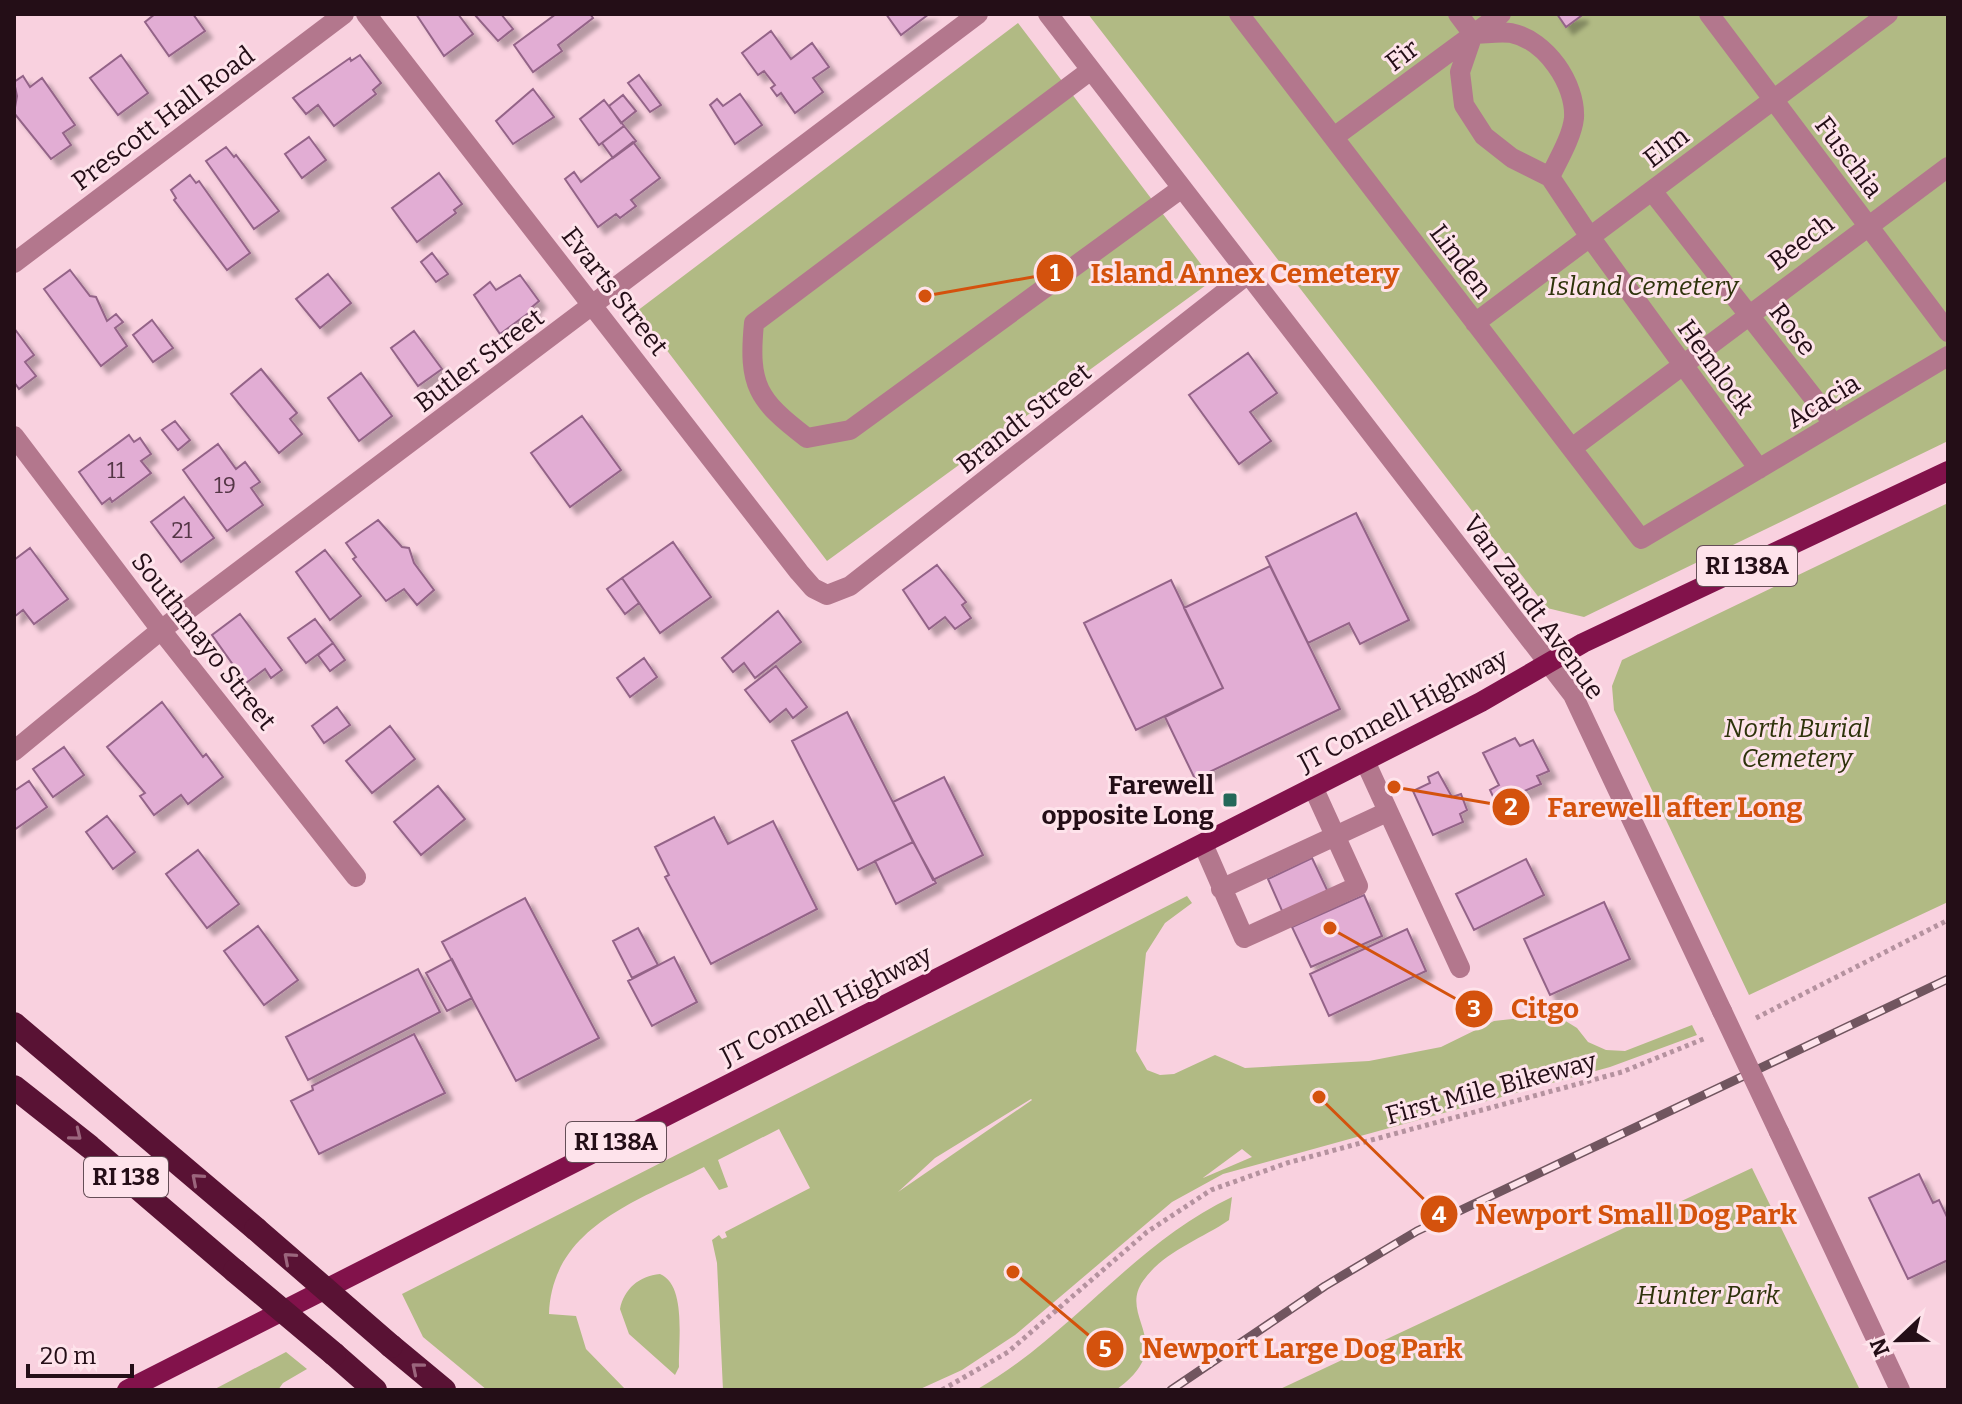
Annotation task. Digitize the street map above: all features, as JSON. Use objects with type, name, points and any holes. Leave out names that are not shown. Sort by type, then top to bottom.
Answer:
[{"type":"highway","name":"RI 138","points":[[14,1024],[444,1390]]},
{"type":"highway","name":"RI 138","points":[[14,1087],[90,1147],[375,1390]]},
{"type":"main road","name":"RI 138A","points":[[1547,662],[1948,471]]},
{"type":"main road","name":"JT Connell Highway","points":[[127,1390],[1481,702],[1547,662]]},
{"type":"street","name":"Prescott Hall Road","points":[[14,263],[344,14]]},
{"type":"street","name":"Evarts Street","points":[[366,14],[799,572],[813,588],[827,595]]},
{"type":"street","name":"Butler Street","points":[[14,751],[161,630],[978,14]]},
{"type":"street","name":"Van Zandt Avenue","points":[[1048,14],[1573,695],[1900,1390]]},
{"type":"street","name":"Linden","points":[[1239,14],[1641,539]]},
{"type":"street","points":[[1458,14],[1473,34],[1511,33],[1538,47],[1556,65],[1571,90],[1574,120],[1550,177]]},
{"type":"street","name":"Fir","points":[[1334,137],[1501,14]]},
{"type":"street","name":"Fuschia","points":[[1709,14],[1948,332]]},
{"type":"street","name":"Elm","points":[[1475,323],[1888,14]]},
{"type":"street","name":"Hemlock","points":[[1473,34],[1460,72],[1464,105],[1484,136],[1512,158],[1550,177],[1759,469]]},
{"type":"street","points":[[1091,70],[754,323],[750,365],[770,410],[807,438],[850,430],[1182,188]]},
{"type":"street","name":"Beech","points":[[1572,448],[1948,167]]},
{"type":"street","name":"Rose","points":[[1652,191],[1834,424]]},
{"type":"street","name":"Brandt Street","points":[[827,595],[850,586],[1248,274]]},
{"type":"street","name":"Acacia","points":[[1641,539],[1948,356]]},
{"type":"street","name":"Southmayo Street","points":[[14,436],[161,630],[356,877]]},
{"type":"street","points":[[1365,761],[1460,968]]},
{"type":"street","points":[[1203,844],[1244,938],[1358,886],[1313,787]]},
{"type":"street","points":[[1221,889],[1387,812]]},
{"type":"path","points":[[1744,1023],[1948,920]]},
{"type":"path","name":"First Mile Bikeway","points":[[942,1390],[1008,1352],[1147,1232],[1211,1190],[1273,1167],[1622,1072],[1717,1034]]},
{"type":"green space","name":"Island Cemetery","points":[[1088,14],[1948,14],[1948,441],[1584,617],[1547,608]]},
{"type":"green space","points":[[1018,23],[1213,280],[827,561],[637,311]]},
{"type":"green space","name":"North Burial Cemetery","points":[[1948,503],[1948,902],[1749,995],[1614,710],[1612,686],[1622,660]]},
{"type":"green space","points":[[1187,896],[1192,903],[1165,923],[1146,953],[1136,1051],[1147,1070],[1160,1075],[1174,1074],[1215,1055],[1245,1068],[1369,1061],[1441,1047],[1494,1021],[1521,1018],[1564,1020],[1577,1028],[1588,1042],[1606,1050],[1625,1051],[1692,1025],[1697,1035],[1610,1067],[1223,1174],[1172,1202],[1015,1335],[962,1370],[918,1390],[723,1390],[717,1263],[712,1240],[719,1235],[722,1239],[727,1237],[725,1232],[810,1188],[779,1129],[718,1160],[728,1187],[719,1190],[704,1167],[603,1221],[582,1238],[565,1259],[554,1284],[549,1314],[576,1316],[586,1349],[626,1390],[487,1390],[423,1337],[402,1294]],"holes":[[[1032,1100],[898,1192],[935,1158]],[[1242,1149],[1252,1157],[1203,1178],[1204,1177]]]},
{"type":"green space","name":"Hunter Park","points":[[1752,1168],[1860,1390],[1278,1390]]},
{"type":"green space","points":[[1232,1197],[1229,1220],[1172,1254],[1143,1281],[1137,1294],[1137,1307],[1146,1345],[1144,1359],[1134,1374],[1116,1390],[976,1390],[1042,1344],[1164,1239]]},
{"type":"green space","points":[[660,1274],[669,1280],[678,1302],[679,1367],[675,1375],[629,1334],[620,1309],[625,1295],[634,1285]]},
{"type":"green space","points":[[286,1352],[307,1369],[283,1383],[278,1390],[213,1390]]},
{"type":"building","points":[[155,14],[193,14],[205,31],[169,56],[145,22]]},
{"type":"building","points":[[416,14],[458,14],[473,34],[444,56]]},
{"type":"building","points":[[474,14],[501,14],[513,29],[498,41]]},
{"type":"building","points":[[556,14],[590,14],[593,18],[558,45],[562,51],[533,72],[514,45]]},
{"type":"building","points":[[886,14],[929,14],[901,35]]},
{"type":"building","points":[[1557,14],[1580,14],[1581,16],[1566,27]]},
{"type":"building","points":[[771,31],[791,59],[812,43],[829,67],[813,78],[823,92],[795,113],[781,93],[777,96],[771,88],[775,85],[764,71],[758,75],[742,53]]},
{"type":"building","points":[[121,55],[148,93],[118,115],[90,78]]},
{"type":"building","points":[[360,55],[381,83],[373,90],[376,94],[334,126],[318,105],[306,114],[293,98],[350,58],[351,61]]},
{"type":"building","points":[[639,75],[661,105],[650,112],[628,83]]},
{"type":"building","points":[[23,76],[30,87],[42,78],[75,125],[63,133],[71,145],[51,159],[14,113],[17,96],[14,82]]},
{"type":"building","points":[[533,89],[554,117],[513,144],[496,121]]},
{"type":"building","points":[[740,94],[762,125],[735,144],[710,105],[717,99],[723,106]]},
{"type":"building","points":[[623,95],[636,111],[621,123],[609,106]]},
{"type":"building","points":[[604,100],[624,126],[599,145],[580,119]]},
{"type":"building","points":[[624,126],[636,141],[613,158],[602,143]]},
{"type":"building","points":[[309,137],[326,160],[302,178],[285,154]]},
{"type":"building","points":[[633,142],[660,178],[631,200],[636,206],[620,218],[616,214],[598,227],[565,179],[574,172],[581,182]]},
{"type":"building","points":[[226,147],[234,157],[236,155],[279,211],[254,229],[206,161]]},
{"type":"building","points":[[439,173],[462,204],[454,210],[456,213],[417,242],[392,208]]},
{"type":"building","points":[[190,175],[196,183],[199,181],[250,253],[227,270],[174,200],[176,198],[171,190]]},
{"type":"building","points":[[432,253],[448,274],[436,282],[421,262]]},
{"type":"building","points":[[70,270],[90,296],[96,297],[107,321],[116,314],[123,322],[115,328],[127,346],[101,366],[44,289]]},
{"type":"building","points":[[328,274],[351,303],[320,328],[296,299]]},
{"type":"building","points":[[520,275],[539,301],[532,307],[534,309],[500,334],[474,295],[490,282],[496,290]]},
{"type":"building","points":[[152,320],[173,348],[153,362],[133,335]]},
{"type":"building","points":[[14,328],[34,355],[25,362],[36,376],[19,389],[14,382]]},
{"type":"building","points":[[414,331],[442,369],[418,386],[391,348]]},
{"type":"building","points":[[1248,353],[1277,393],[1250,412],[1271,441],[1239,464],[1189,395]]},
{"type":"building","points":[[261,369],[297,413],[290,419],[302,434],[279,453],[231,394]]},
{"type":"building","points":[[361,373],[392,416],[359,441],[328,398]]},
{"type":"building","points":[[582,416],[621,470],[570,507],[531,453]]},
{"type":"building","points":[[175,421],[190,440],[178,450],[162,430]]},
{"type":"building","points":[[129,435],[134,442],[140,438],[151,454],[141,461],[151,473],[112,502],[110,498],[102,504],[79,472]]},
{"type":"building","points":[[218,444],[236,469],[245,462],[260,482],[251,488],[263,505],[227,531],[183,470]]},
{"type":"building","points":[[184,497],[214,538],[181,562],[151,522]]},
{"type":"building","points":[[1356,513],[1409,620],[1360,644],[1349,623],[1308,643],[1266,557]]},
{"type":"building","points":[[378,520],[402,547],[409,548],[414,563],[434,590],[417,605],[404,589],[386,601],[353,559],[356,557],[346,543]]},
{"type":"building","points":[[673,542],[711,597],[660,633],[622,578]]},
{"type":"building","points":[[30,548],[68,599],[34,624],[23,610],[14,617],[14,560]]},
{"type":"building","points":[[325,550],[361,596],[330,620],[296,572]]},
{"type":"building","points":[[937,565],[966,602],[962,605],[971,618],[955,629],[945,617],[929,629],[903,590]]},
{"type":"building","points":[[1270,566],[1340,709],[1195,779],[1165,717],[1223,688],[1184,608]]},
{"type":"building","points":[[622,578],[639,603],[625,614],[607,589]]},
{"type":"building","points":[[1171,580],[1223,688],[1136,730],[1084,623]]},
{"type":"building","points":[[778,611],[801,642],[755,678],[744,663],[733,672],[722,658]]},
{"type":"building","points":[[240,614],[282,670],[271,678],[265,669],[246,683],[212,635]]},
{"type":"building","points":[[315,619],[333,643],[306,663],[288,638]]},
{"type":"building","points":[[333,643],[345,660],[330,671],[318,655]]},
{"type":"building","points":[[644,658],[657,677],[630,697],[617,678]]},
{"type":"building","points":[[776,666],[807,707],[793,718],[786,709],[770,722],[745,690]]},
{"type":"building","points":[[162,702],[203,757],[206,754],[223,777],[188,804],[181,795],[154,815],[140,796],[145,793],[107,747]]},
{"type":"building","points":[[337,707],[350,725],[324,743],[312,726]]},
{"type":"building","points":[[847,712],[913,842],[858,870],[792,741]]},
{"type":"building","points":[[390,726],[415,759],[372,793],[346,761]]},
{"type":"building","points":[[1515,738],[1520,746],[1533,740],[1549,771],[1537,776],[1541,784],[1496,803],[1490,790],[1499,785],[1483,753]]},
{"type":"building","points":[[64,747],[84,775],[53,797],[33,769]]},
{"type":"building","points":[[1438,772],[1452,797],[1461,794],[1467,810],[1460,814],[1463,822],[1433,835],[1413,791],[1430,783],[1428,777]]},
{"type":"building","points":[[944,777],[983,855],[933,880],[893,802]]},
{"type":"building","points":[[29,781],[47,807],[14,830],[14,791]]},
{"type":"building","points":[[438,786],[465,819],[421,855],[394,822]]},
{"type":"building","points":[[107,816],[135,852],[113,869],[86,832]]},
{"type":"building","points":[[714,817],[728,844],[773,821],[817,909],[711,964],[665,877],[669,875],[655,847]]},
{"type":"building","points":[[913,842],[936,883],[896,904],[875,861]]},
{"type":"building","points":[[198,850],[239,904],[207,928],[166,874]]},
{"type":"building","points":[[1312,858],[1328,892],[1283,913],[1268,879]]},
{"type":"building","points":[[1526,859],[1544,895],[1474,930],[1456,894]]},
{"type":"building","points":[[1364,895],[1382,936],[1311,967],[1292,927]]},
{"type":"building","points":[[525,898],[599,1038],[516,1081],[442,942]]},
{"type":"building","points":[[1604,902],[1630,959],[1550,995],[1524,939]]},
{"type":"building","points":[[258,926],[298,980],[264,1005],[224,951]]},
{"type":"building","points":[[638,928],[658,965],[632,978],[613,941]]},
{"type":"building","points":[[1407,929],[1426,971],[1329,1016],[1310,974]]},
{"type":"building","points":[[674,957],[697,1002],[652,1026],[628,981]]},
{"type":"building","points":[[452,959],[472,998],[447,1011],[426,973]]},
{"type":"building","points":[[418,969],[440,1012],[308,1080],[286,1037]]},
{"type":"building","points":[[414,1034],[445,1093],[319,1154],[291,1101],[313,1090],[312,1086]]},
{"type":"building","points":[[1919,1174],[1933,1203],[1939,1200],[1948,1219],[1948,1260],[1908,1279],[1869,1198]]},
{"type":"railway","points":[[1171,1390],[1325,1286],[1417,1231],[1948,979]]},
{"type":"place","name":"Island Annex Cemetery","points":[[925,296]]},
{"type":"place","name":"Farewell after Long","points":[[1394,787]]},
{"type":"place","name":"Farewell opposite Long","points":[[1230,800]]},
{"type":"place","name":"Citgo","points":[[1330,928]]},
{"type":"place","name":"Newport Small Dog Park","points":[[1319,1097]]},
{"type":"place","name":"Newport Large Dog Park","points":[[1013,1272]]}]
